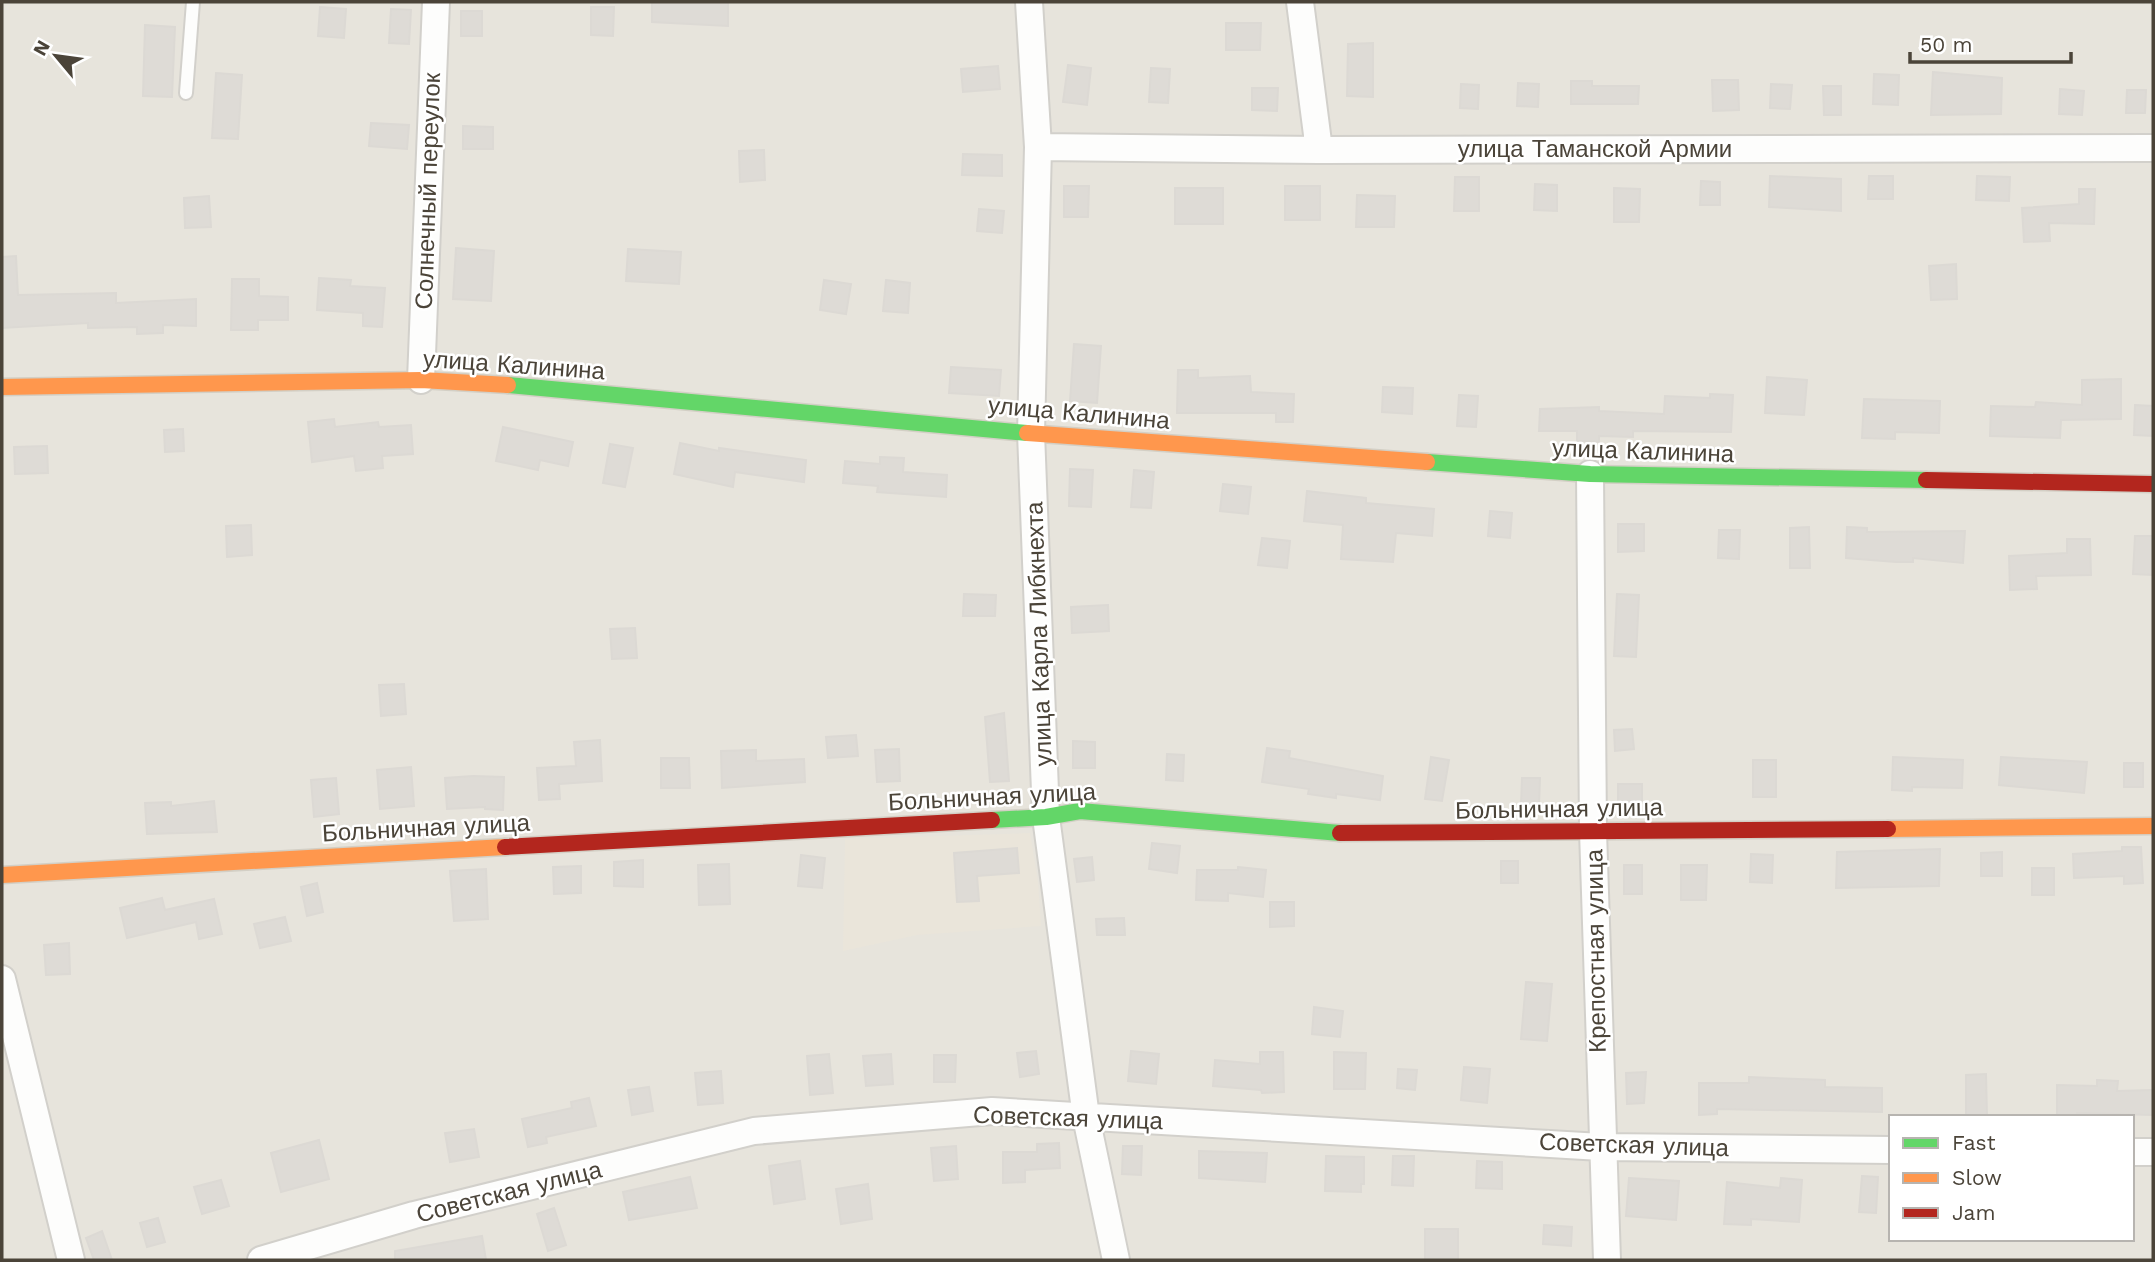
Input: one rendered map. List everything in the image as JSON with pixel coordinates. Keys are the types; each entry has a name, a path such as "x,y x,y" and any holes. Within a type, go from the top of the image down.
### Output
{"street":[{"name":"Солнечный переулок","path":"421,380 436,2"},
{"name":"улица Карла Либкнехта","path":"1029,2 1038,147 1031,433 1046,817 1086,1117 1116,1260"},
{"path":"1300,2 1320,150"},
{"name":"улица Таманской Армии","path":"1038,147 1320,150 2153,148"},
{"name":"улица Калинина","path":"2,387 421,380 825,412 1031,433 1590,474 2153,484"},
{"name":"Крепостная улица","path":"1590,474 1593,831 1601,1147 1607,1260"},
{"name":"Больничная улица","path":"2,875 1046,817 1080,811 1367,835 2153,826"},
{"path":"2,979 71,1260"},
{"name":"Советская улица","path":"261,1260 414,1215 754,1131 992,1111 1601,1147 1889,1150"},
{"path":"2134,1152 2153,1152"}],"lane":[{"path":"186,93 193,2"}],"shaded area":[{"path":"2,2 2153,2 2153,1260 2,1260"},
{"path":"1030,833 1038,882 1041,926 917,935 843,951 845,839"}],"building":[{"path":"652,2 728,2 728,26 652,22"},
{"path":"320,7 346,9 344,38 318,36"},
{"path":"591,7 614,7 613,36 591,35"},
{"path":"391,9 411,10 409,44 389,43"},
{"path":"461,11 482,11 482,36 461,36"},
{"path":"1226,23 1261,23 1260,50 1226,50"},
{"path":"145,25 175,27 172,97 143,96"},
{"path":"1373,43 1373,97 1347,96 1348,44"},
{"path":"1068,65 1091,68 1087,105 1063,102"},
{"path":"998,66 1000,89 963,92 961,69"},
{"path":"1151,68 1170,69 1168,103 1149,102"},
{"path":"1933,72 2002,78 2001,114 1931,115"},
{"path":"216,73 242,75 238,139 212,138"},
{"path":"1874,74 1899,75 1898,105 1873,104"},
{"path":"1712,80 1738,80 1739,110 1713,111"},
{"path":"1571,81 1592,81 1592,86 1639,86 1638,104 1571,104"},
{"path":"1518,83 1539,84 1538,107 1517,106"},
{"path":"1461,84 1479,85 1478,109 1460,108"},
{"path":"1771,84 1792,85 1790,109 1770,108"},
{"path":"1823,86 1841,86 1841,115 1824,115"},
{"path":"1252,88 1278,88 1277,111 1252,110"},
{"path":"2060,89 2084,91 2082,115 2059,114"},
{"path":"2127,90 2146,90 2145,113 2126,113"},
{"path":"371,123 409,125 407,149 369,146"},
{"path":"463,126 493,127 493,149 463,149"},
{"path":"764,150 765,180 740,182 739,151"},
{"path":"963,154 1002,155 1002,176 962,175"},
{"path":"1770,176 1841,179 1841,211 1769,207"},
{"path":"1869,176 1893,176 1893,199 1868,199"},
{"path":"1977,176 2010,177 2009,201 1976,200"},
{"path":"1455,177 1479,177 1479,211 1454,211"},
{"path":"1701,181 1720,182 1720,205 1700,205"},
{"path":"1535,184 1557,185 1557,211 1534,210"},
{"path":"1064,186 1089,186 1088,217 1064,217"},
{"path":"1285,186 1320,186 1320,220 1285,220"},
{"path":"1175,188 1223,188 1223,224 1175,224"},
{"path":"1614,188 1640,189 1639,222 1614,222"},
{"path":"2079,189 2095,189 2094,224 2049,223 2050,241 2024,242 2022,208 2079,204"},
{"path":"1357,195 1395,196 1394,227 1356,227"},
{"path":"209,196 211,227 185,228 184,198"},
{"path":"979,209 1004,211 1002,233 977,231"},
{"path":"456,248 494,251 491,301 453,299"},
{"path":"628,249 681,252 679,284 626,281"},
{"path":"16,256 18,295 116,293 116,303 196,299 196,326 163,325 163,333 137,334 137,327 88,328 88,323 2,328 2,257"},
{"path":"1956,264 1957,299 1931,300 1929,266"},
{"path":"319,278 351,280 350,286 385,288 382,327 363,326 363,313 317,310"},
{"path":"232,279 259,279 259,296 288,297 288,320 258,320 258,330 231,330"},
{"path":"824,280 851,284 846,314 820,310"},
{"path":"886,280 910,283 908,313 883,311"},
{"path":"1074,344 1101,346 1097,403 1070,401"},
{"path":"951,367 1001,370 999,396 949,393"},
{"path":"1178,370 1198,370 1198,378 1250,376 1251,392 1294,394 1293,422 1276,422 1276,413 1177,413"},
{"path":"1767,377 1807,380 1804,415 1765,413"},
{"path":"2121,379 2121,419 2061,420 2060,438 1990,436 1991,406 2035,407 2036,402 2082,405 2082,380"},
{"path":"1383,387 1413,388 1412,414 1382,412"},
{"path":"1710,394 1733,395 1731,432 1633,431 1633,437 1599,436 1599,442 1577,441 1577,431 1539,431 1540,409 1599,407 1599,411 1664,414 1665,396 1710,398"},
{"path":"1459,395 1478,396 1476,427 1457,426"},
{"path":"1864,399 1940,401 1939,433 1895,432 1895,439 1862,438"},
{"path":"2135,405 2153,406 2153,436 2134,435"},
{"path":"334,419 335,427 378,422 379,427 411,425 413,454 382,456 383,468 356,471 354,456 312,462 308,422"},
{"path":"503,427 573,442 568,466 540,460 538,470 496,461"},
{"path":"183,429 184,451 165,452 164,430"},
{"path":"680,443 719,451 719,448 806,460 804,482 735,472 733,487 674,474"},
{"path":"610,444 633,448 625,487 603,483"},
{"path":"47,446 48,473 15,474 14,447"},
{"path":"880,457 904,458 903,472 947,475 946,497 877,492 878,486 843,483 845,461 880,464"},
{"path":"1070,469 1093,470 1091,507 1069,506"},
{"path":"1134,470 1154,472 1151,508 1131,507"},
{"path":"1223,484 1251,487 1248,514 1220,511"},
{"path":"1307,491 1366,498 1366,503 1434,509 1432,536 1396,533 1393,562 1341,559 1343,525 1304,521"},
{"path":"1490,511 1512,513 1510,538 1488,536"},
{"path":"1618,524 1644,524 1644,551 1618,552"},
{"path":"251,525 252,555 227,557 226,526"},
{"path":"1809,527 1810,568 1790,568 1790,528"},
{"path":"1847,527 1867,528 1867,532 1965,531 1963,563 1913,558 1913,562 1896,562 1846,558"},
{"path":"1719,530 1740,530 1739,559 1718,558"},
{"path":"2135,536 2153,536 2153,575 2133,574"},
{"path":"1262,538 1290,541 1287,568 1258,565"},
{"path":"2067,539 2090,539 2091,575 2036,576 2037,589 2010,590 2009,556 2067,553"},
{"path":"964,594 996,595 995,616 963,616"},
{"path":"1617,594 1639,595 1636,657 1614,656"},
{"path":"1108,605 1109,631 1072,633 1071,607"},
{"path":"635,628 637,658 612,659 610,629"},
{"path":"404,684 406,714 381,716 379,685"},
{"path":"1004,713 1009,781 990,782 985,717"},
{"path":"1632,729 1634,749 1615,751 1614,730"},
{"path":"856,735 858,756 828,758 826,737"},
{"path":"600,740 602,781 559,784 560,799 539,800 537,768 576,766 574,742"},
{"path":"1073,741 1095,742 1095,768 1073,768"},
{"path":"1267,748 1290,751 1289,758 1383,776 1380,800 1336,794 1336,798 1308,794 1309,789 1262,782"},
{"path":"899,749 900,781 877,782 875,750"},
{"path":"756,750 756,761 804,759 805,782 722,788 721,751"},
{"path":"1167,754 1184,755 1183,781 1166,780"},
{"path":"1431,757 1449,760 1442,801 1425,799"},
{"path":"1893,757 1963,760 1962,788 1912,787 1912,791 1892,790"},
{"path":"2001,757 2087,762 2084,793 1999,785"},
{"path":"661,758 689,758 690,788 661,788"},
{"path":"1753,760 1776,760 1776,797 1753,797"},
{"path":"2124,763 2143,763 2143,787 2124,787"},
{"path":"411,767 414,806 380,809 377,770"},
{"path":"504,777 503,810 485,807 447,809 445,778"},
{"path":"336,778 339,814 314,817 311,780"},
{"path":"1522,778 1540,778 1539,805 1521,805"},
{"path":"1618,784 1642,784 1642,803 1618,804"},
{"path":"214,801 217,832 147,834 145,803 171,802 171,806"},
{"path":"1152,843 1180,846 1177,873 1149,869"},
{"path":"2122,847 2141,847 2143,883 2124,884 2124,876 2074,878 2073,854 2122,851"},
{"path":"1017,848 1019,873 977,876 979,901 957,902 954,853"},
{"path":"1940,849 1939,886 1836,888 1837,852"},
{"path":"2002,852 2002,876 1981,876 1981,853"},
{"path":"1751,854 1773,855 1772,883 1750,882"},
{"path":"801,855 825,858 822,888 798,886"},
{"path":"1092,857 1094,880 1077,882 1074,859"},
{"path":"643,860 643,887 614,886 614,862"},
{"path":"1501,861 1518,861 1518,883 1501,883"},
{"path":"729,864 730,904 699,905 698,865"},
{"path":"1624,865 1642,865 1642,894 1624,894"},
{"path":"1681,865 1707,865 1706,900 1681,900"},
{"path":"581,866 581,893 554,894 553,867"},
{"path":"1238,867 1266,870 1263,897 1228,893 1228,901 1196,900 1197,870 1238,870"},
{"path":"2032,868 2054,868 2054,895 2032,895"},
{"path":"486,869 488,919 454,921 450,871"},
{"path":"317,883 323,912 307,916 301,887"},
{"path":"162,898 165,910 214,899 222,934 199,939 196,922 127,938 120,908"},
{"path":"1270,902 1294,902 1294,926 1270,927"},
{"path":"285,917 291,941 260,948 254,924"},
{"path":"1124,918 1125,935 1097,935 1096,919"},
{"path":"69,943 70,974 46,975 44,945"},
{"path":"1526,982 1552,984 1547,1041 1521,1039"},
{"path":"1314,1007 1343,1011 1340,1037 1312,1034"},
{"path":"1036,1051 1039,1074 1020,1077 1017,1053"},
{"path":"1131,1051 1159,1054 1156,1084 1128,1081"},
{"path":"1260,1052 1283,1052 1284,1092 1262,1093 1261,1090 1213,1086 1215,1060 1260,1064"},
{"path":"1334,1052 1366,1053 1365,1089 1334,1089"},
{"path":"829,1054 833,1093 810,1095 807,1056"},
{"path":"891,1054 893,1084 866,1086 863,1056"},
{"path":"934,1055 956,1055 955,1082 934,1082"},
{"path":"1464,1067 1490,1069 1487,1103 1461,1100"},
{"path":"1398,1069 1417,1070 1415,1090 1397,1088"},
{"path":"721,1071 723,1103 698,1105 695,1073"},
{"path":"1646,1072 1644,1103 1627,1104 1626,1073"},
{"path":"1986,1074 1987,1115 1966,1115 1966,1075"},
{"path":"1749,1077 1825,1080 1825,1087 1882,1088 1882,1112 1717,1109 1717,1114 1699,1115 1699,1083 1749,1083"},
{"path":"2097,1080 2118,1081 2117,1091 2153,1090 2153,1115 2057,1115 2057,1085 2097,1086"},
{"path":"649,1087 653,1111 632,1115 628,1090"},
{"path":"589,1098 596,1126 546,1137 547,1143 528,1147 522,1119 572,1108 571,1102"},
{"path":"474,1129 479,1157 450,1162 445,1133"},
{"path":"319,1140 329,1179 281,1192 271,1153"},
{"path":"1059,1143 1060,1168 1025,1170 1025,1182 1003,1183 1003,1152 1037,1152 1037,1144"},
{"path":"956,1146 958,1179 934,1181 931,1148"},
{"path":"1123,1146 1142,1146 1141,1175 1122,1174"},
{"path":"1199,1151 1267,1153 1265,1182 1199,1178"},
{"path":"1326,1156 1364,1157 1364,1184 1361,1184 1361,1192 1325,1191"},
{"path":"1393,1156 1414,1156 1413,1186 1392,1185"},
{"path":"800,1161 805,1199 774,1204 769,1166"},
{"path":"1477,1161 1502,1162 1502,1189 1476,1188"},
{"path":"1862,1176 1878,1177 1876,1213 1859,1212"},
{"path":"690,1177 697,1208 629,1220 623,1192"},
{"path":"1629,1178 1679,1181 1676,1220 1626,1216"},
{"path":"1781,1178 1802,1180 1799,1222 1751,1219 1751,1225 1724,1224 1727,1182 1780,1188"},
{"path":"221,1180 229,1206 202,1214 194,1187"},
{"path":"868,1184 872,1219 841,1224 836,1189"},
{"path":"554,1208 566,1245 548,1251 537,1214"},
{"path":"158,1218 165,1242 147,1247 140,1223"},
{"path":"1544,1225 1572,1227 1571,1246 1543,1244"},
{"path":"1425,1229 1458,1229 1458,1260 1425,1260"},
{"path":"102,1231 112,1260 94,1260 86,1238"},
{"path":"482,1236 486,1260 395,1260 395,1251"}],"traffic: fast":[{"path":"508,385 1027,433"},
{"path":"1427,462 1590,474 1926,480"},
{"path":"992,820 1046,817 1080,811 1340,833"}],"traffic: slow":[{"path":"2,387 421,380 508,385"},
{"path":"1027,433 1427,462"},
{"path":"1888,829 2153,826"},
{"path":"2,875 505,847"}],"traffic: jam":[{"path":"1926,480 2153,484"},
{"path":"505,847 992,820"},
{"path":"1340,833 1888,829"}]}
